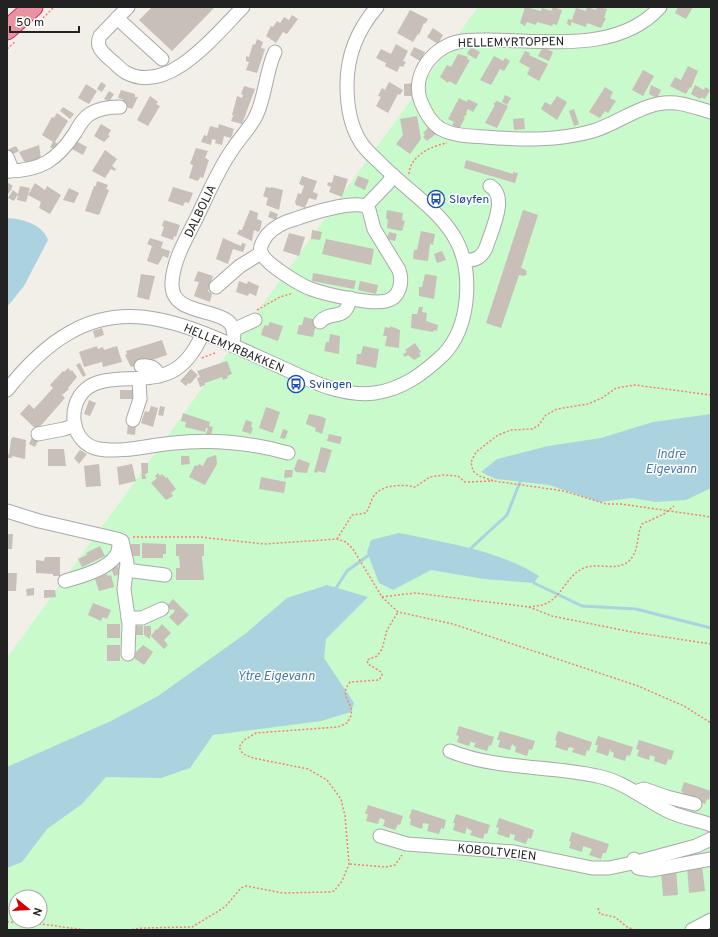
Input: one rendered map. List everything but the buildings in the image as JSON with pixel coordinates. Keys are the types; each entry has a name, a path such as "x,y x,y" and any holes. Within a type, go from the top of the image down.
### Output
{"highway":[{"path":"7,14 16,7"},
{"path":"7,30 33,7"}],"street":[{"path":"128,7 97,41 99,48 103,53 125,72 146,77 167,74 182,66 200,51 243,7"},
{"name":"HELLEMYRBAKKEN","path":"7,390 26,368 44,351 66,335 85,325 110,318 136,316 174,323 203,333 310,381 336,389 368,393 402,386 432,366 452,344 462,322 465,308 467,278 464,260 456,239 439,216 393,175 358,139 348,102 347,78 350,58 362,27 377,7"},
{"name":"HELLEMYRTOPPEN","path":"660,7 643,23 603,38 545,42 463,41 443,48 434,54 428,61 421,78 419,94 426,113 440,128 457,134 541,140 572,136 595,130 663,103 684,104 711,112"},
{"path":"117,18 162,59"},
{"name":"DALBOLIA","path":"233,330 232,326 221,317 191,308 178,302 174,296 172,283 180,253 228,155 249,128 259,110 275,52"},
{"path":"7,157 11,167 9,171 19,171 50,161 62,152 85,117 100,109 120,107"},
{"path":"366,206 388,183 393,175"},
{"path":"464,260 478,258 483,254 486,248 499,204 498,196 494,188 490,186"},
{"path":"354,204 366,206 369,210 374,229 402,277 401,285 393,298 386,301 350,298 312,290 272,266 262,253 261,245 270,232 289,220 354,204"},
{"path":"216,287 240,266 262,253"},
{"path":"320,322 325,317 343,313 348,308 350,298"},
{"path":"232,345 234,339 233,330 253,317"},
{"path":"203,333 190,357 182,366 159,376 140,372 90,386 78,398 74,414 75,425 81,440 89,446 98,449 120,450 196,442 258,446 288,453"},
{"path":"133,420 140,399 140,372"},
{"path":"38,434 75,425"},
{"path":"7,510 39,521 117,538 122,541 127,564 124,596 128,618 128,654"},
{"path":"65,581 98,570 116,557 120,547 117,538"},
{"path":"126,570 165,575"},
{"path":"128,618 142,618 162,609"},
{"path":"450,751 482,761 564,770 599,776 635,792 671,812 711,825"},
{"path":"635,792 644,789 666,797 695,804"},
{"name":"KOBOLTVEIEN","path":"380,836 407,844 514,852 592,868 636,865 711,839"},
{"name":"KOBOLTVEIEN","path":"636,865 651,870 711,859"},
{"path":"692,930 711,920"}],"path":[{"path":"409,177 409,171 412,165 423,152 440,144 454,142"},
{"path":"253,317 290,293"},
{"path":"494,481 479,476 473,471 471,462 476,452 498,435 511,430 532,429 538,426 546,415 557,409 588,404 602,398 616,388 625,386 711,394"},
{"path":"337,539 352,515 366,513 372,504 372,499 379,490 404,485 415,487 430,477 443,475 458,476 465,482 494,481 564,491 606,504 669,511 711,518"},
{"path":"529,607 543,605 553,600 573,576 583,568 594,566 617,566 627,562 632,557 637,547 642,524 669,511 674,506"},
{"path":"117,538 200,537 264,544 337,539 346,542 353,549 382,597 398,612 453,624 631,683 684,706 711,723"},
{"path":"382,597 415,593 529,607 552,616 632,632 711,644"},
{"path":"128,930 142,928 192,927 225,907 241,888 246,886 283,893 329,892 334,890 342,881 349,864 345,816 341,799 327,780 308,769 253,758 242,754 239,747 244,740 256,733 338,727 347,723 351,715 351,710 345,698 346,687 350,682 379,680 382,675 381,672 368,664 367,660 377,656 382,648 387,630 398,612"},
{"path":"349,864 386,867 395,865 400,860 407,844"},
{"path":"598,908 600,914 615,917 635,930"},
{"path":"7,922 55,925 86,930"}],"green space":[{"path":"478,7 711,7 711,930 7,930 7,658"}],"water":[{"path":"7,218 25,221 37,226 48,240 24,286 7,307"},
{"name":"Indre Eigevann","path":"711,414 711,488 686,500 656,502 632,498 600,502 549,485 496,479 481,472 497,459 548,446 601,438 653,422"},
{"path":"399,533 471,548 508,560 539,576 534,583 484,579 431,570 393,590 379,583 367,552 371,540"},
{"name":"Ytre Eigevann","path":"327,585 368,597 326,639 324,658 354,703 351,712 321,721 213,735 190,768 161,778 106,777 82,804 47,829 22,862 7,868 7,767 111,721 158,696 245,634 287,598"}],"waterway":[{"path":"470,549 507,515 520,482"},
{"path":"336,588 347,571 369,555"},
{"path":"534,583 582,606 636,609 711,628"}],"place":[{"name":"Sløyfen","path":"436,199"},
{"name":"Svingen","path":"296,384"}]}
